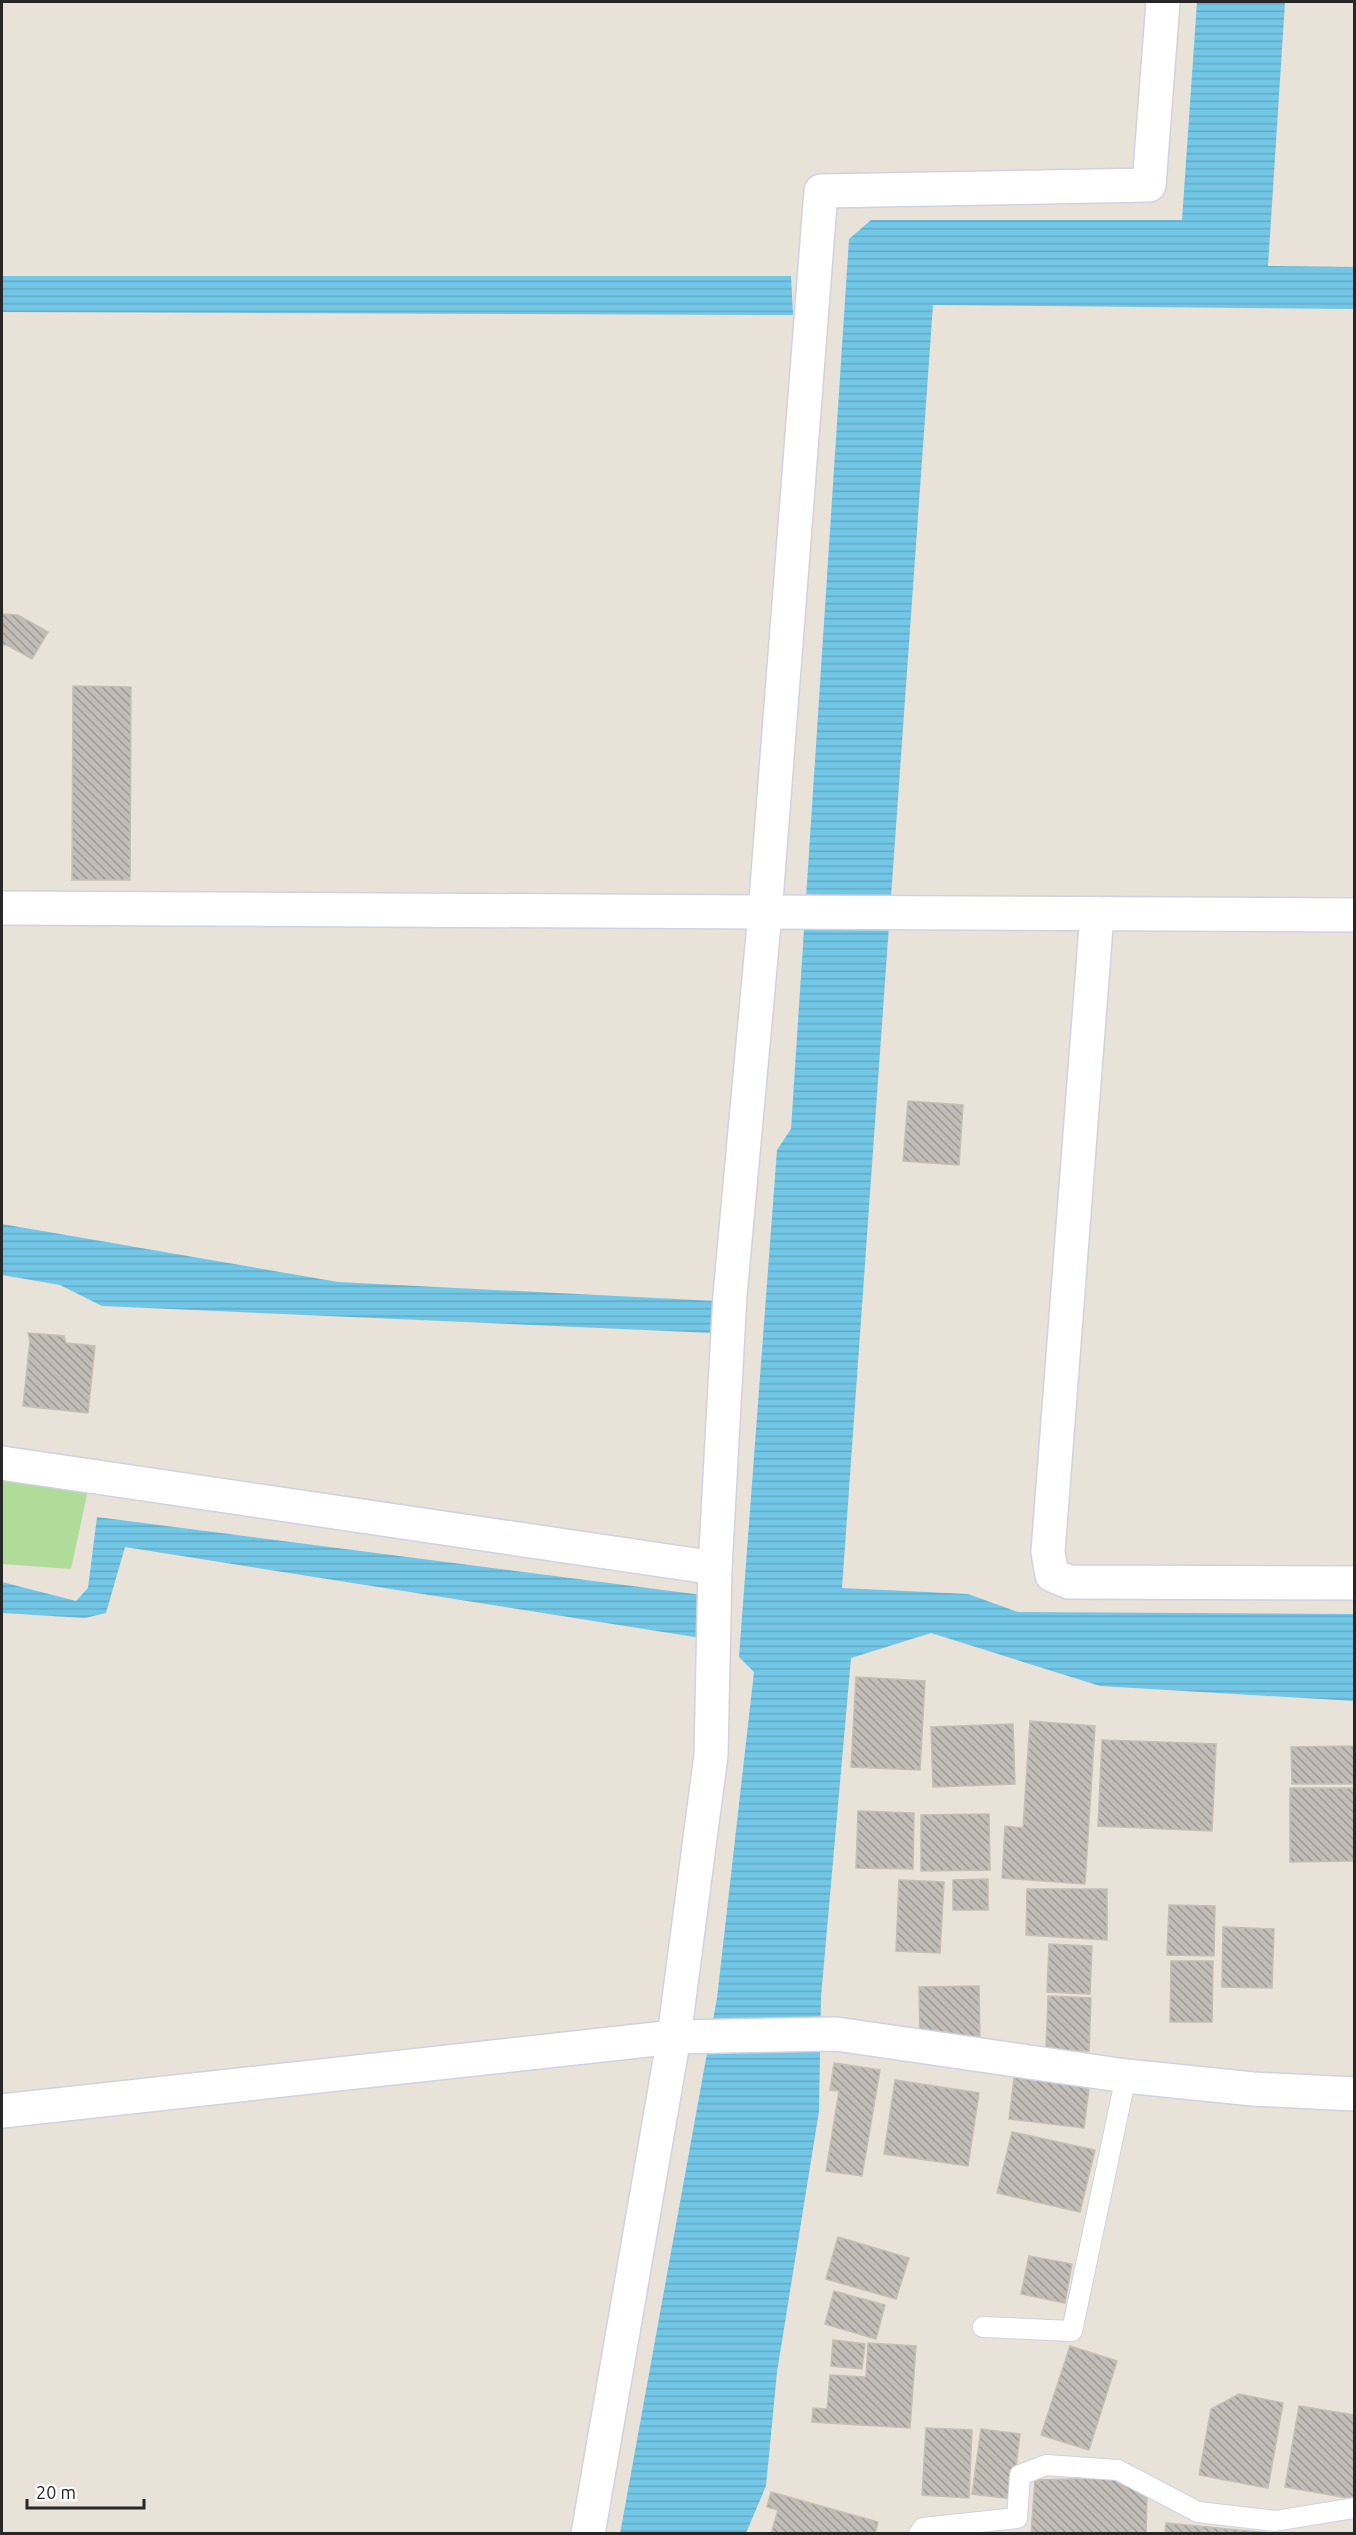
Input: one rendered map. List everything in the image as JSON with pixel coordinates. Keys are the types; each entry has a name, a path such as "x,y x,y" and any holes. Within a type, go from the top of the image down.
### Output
{"street":[{"path":"588,2534 685,2037 711,1755 715,1568 730,1295 778,913 821,190 1149,185 1163,2"},
{"path":"2,908 1354,915"},
{"path":"1097,914 1048,1552 1052,1575 1069,1582 1354,1583"},
{"path":"2,1463 715,1568"},
{"path":"2,2111 685,2037 836,2034 1126,2076 1253,2089 1354,2094"}],"lane":[{"path":"983,2327 1072,2331 1126,2076"},
{"path":"919,2534 922,2528 1017,2518 1020,2475 1046,2465 1118,2470 1198,2512 1275,2521 1354,2508"}],"green space":[{"path":"2,1476 88,1490 71,1569 2,1564"}],"water":[{"path":"1197,2 1285,2 1268,266 1354,267 1354,309 933,305 842,1588 968,1594 1018,1612 1354,1614 1354,1701 1100,1686 931,1633 851,1658 821,1997 819,2111 777,2372 766,2486 746,2533 620,2534 717,1998 754,1672 739,1657 777,1150 791,1129 849,239 871,220 1182,220"},
{"path":"2,276 791,276 793,315 2,312"},
{"path":"2,1224 338,1282 716,1301 713,1333 102,1306 60,1285 2,1275"},
{"path":"97,1517 702,1595 701,1638 125,1547 106,1613 85,1618 2,1613 2,1582 76,1601 88,1588"}],"building":[{"path":"2,614 18,615 48,632 32,659 7,645 2,645"},
{"path":"73,686 131,687 130,880 72,880"},
{"path":"908,1101 963,1105 959,1165 903,1161"},
{"path":"28,1333 64,1336 66,1343 95,1346 88,1413 23,1406 30,1340"},
{"path":"856,1677 925,1681 920,1770 851,1767"},
{"path":"1030,1721 1095,1726 1085,1884 1002,1878 1005,1826 1023,1828"},
{"path":"1013,1724 1015,1784 933,1787 931,1727"},
{"path":"1102,1740 1216,1744 1212,1831 1098,1826"},
{"path":"1354,1746 1354,1784 1292,1784 1291,1747"},
{"path":"1290,1788 1354,1788 1354,1861 1290,1862"},
{"path":"858,1811 914,1813 913,1869 856,1868"},
{"path":"989,1814 990,1870 921,1871 921,1815"},
{"path":"988,1879 988,1910 953,1910 953,1880"},
{"path":"899,1880 944,1882 940,1953 896,1951"},
{"path":"1027,1889 1107,1889 1107,1940 1026,1935"},
{"path":"1169,1905 1215,1906 1214,1956 1167,1955"},
{"path":"1223,1927 1274,1929 1272,1988 1222,1987"},
{"path":"1049,1944 1092,1946 1090,1994 1047,1992"},
{"path":"1171,1961 1213,1961 1212,2022 1170,2022"},
{"path":"979,1986 980,2040 920,2041 919,1987"},
{"path":"1048,1996 1091,1998 1089,2051 1046,2050"},
{"path":"834,2063 880,2070 862,2176 826,2171 839,2091 830,2090"},
{"path":"1015,2070 1090,2080 1084,2128 1009,2119"},
{"path":"895,2080 979,2093 968,2166 884,2154"},
{"path":"1012,2132 1095,2150 1080,2212 997,2193"},
{"path":"838,2237 909,2258 896,2299 826,2279"},
{"path":"1029,2256 1072,2264 1065,2303 1021,2294"},
{"path":"834,2291 885,2305 876,2339 825,2324"},
{"path":"833,2340 865,2344 862,2369 831,2366"},
{"path":"868,2343 916,2346 910,2428 812,2422 813,2408 827,2409 830,2375 866,2377"},
{"path":"1070,2346 1117,2361 1089,2450 1041,2435"},
{"path":"1239,2394 1283,2403 1268,2488 1199,2475 1211,2409"},
{"path":"1299,2406 1354,2415 1354,2499 1285,2487"},
{"path":"926,2428 972,2430 969,2498 922,2495"},
{"path":"981,2429 1020,2434 1012,2499 972,2494"},
{"path":"1112,2478 1147,2495 1146,2534 1031,2534 1035,2480"},
{"path":"771,2492 878,2522 875,2534 771,2534 778,2510 767,2507"},
{"path":"1166,2523 1279,2534 1165,2534"}]}
